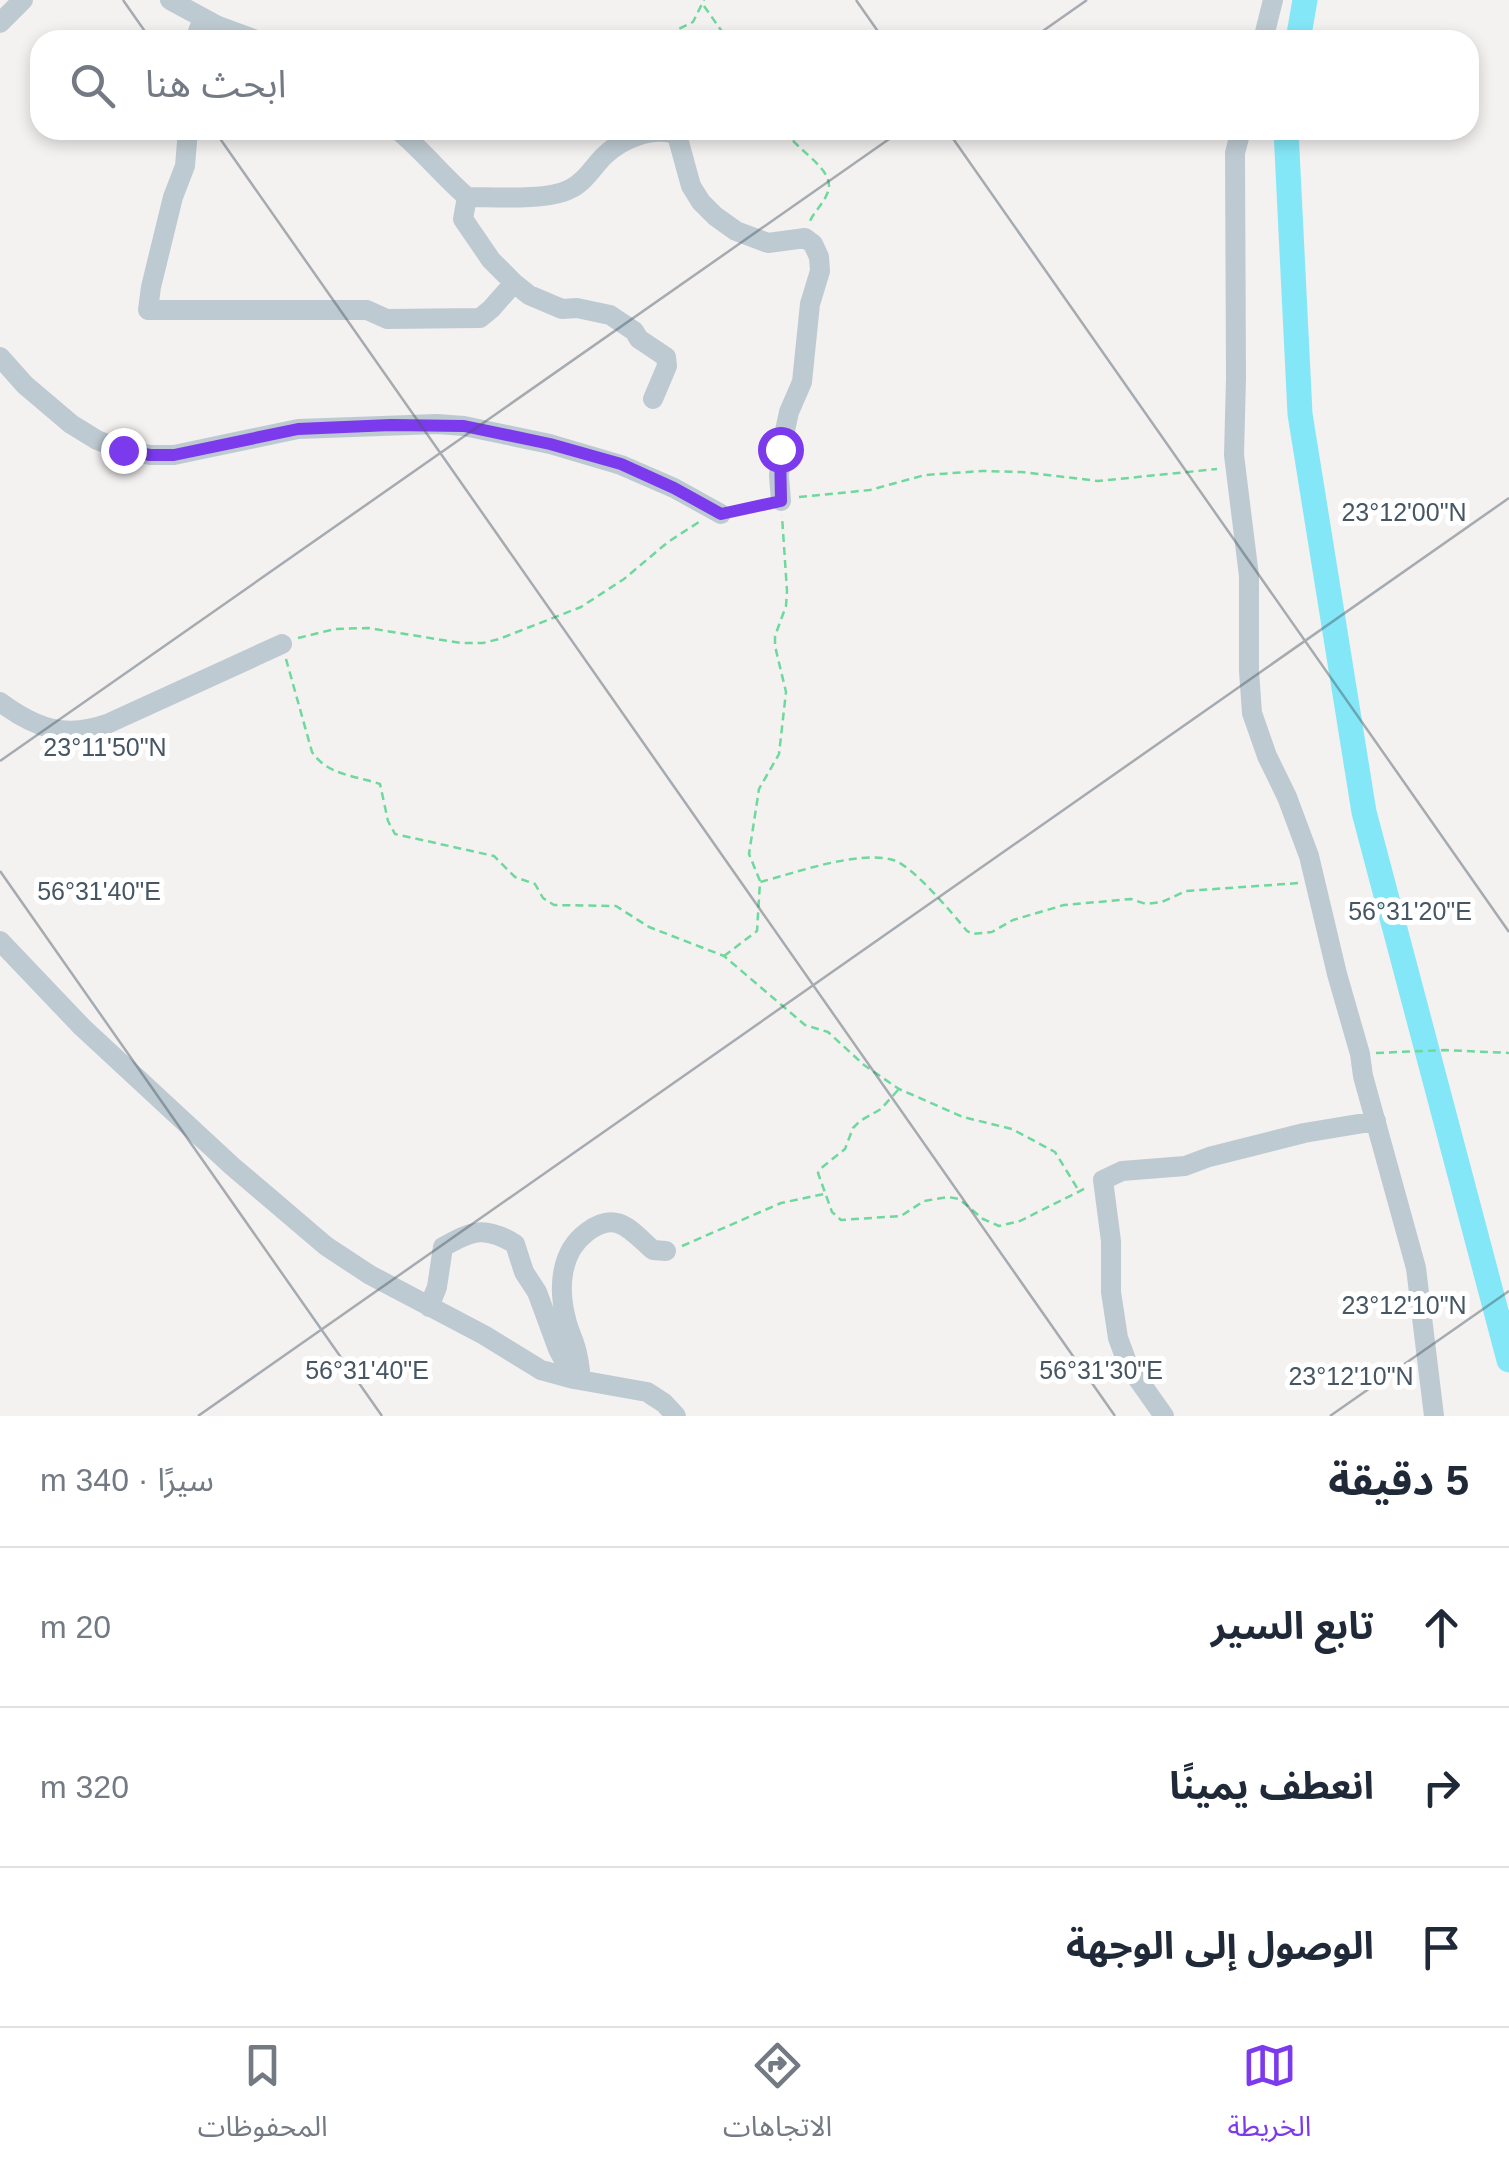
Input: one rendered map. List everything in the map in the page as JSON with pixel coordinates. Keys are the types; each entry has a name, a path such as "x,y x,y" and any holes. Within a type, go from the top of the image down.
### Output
{"street":[{"path":"0,23 23,0"},
{"path":"170,0 231,30"},
{"path":"1266,30 1273,0"},
{"path":"199,30 202,18"},
{"path":"187,140 185,166 173,197 148,310 368,310 387,320 480,318 514,283"},
{"path":"410,140 467,197 558,194 570,190 616,146 631,140"},
{"path":"678,140 691,186 715,216 736,231 768,243 805,238 817,252 820,271 810,304 802,382 780,449 781,501"},
{"path":"1238,140 1235,152 1235,467 1249,576 1252,713 1310,856 1360,1054 1362,1076 1416,1268 1434,1416"},
{"path":"467,197 463,219 491,260 514,283 529,295 562,310 576,308 610,315 666,357 667,366 653,398"},
{"path":"0,356 25,385 71,424 123,450 174,455 298,429 464,426 621,464 721,514"},
{"path":"0,702 36,724 58,730 86,730 282,644"},
{"path":"0,941 82,1026 232,1166 326,1246 541,1370 647,1392 676,1416"},
{"path":"1164,1416 1128,1365 1118,1338 1111,1292 1112,1241 1103,1180 1122,1171 1185,1166 1304,1133 1376,1121"},
{"path":"578,1380 576,1348 561,1289 569,1253 598,1223 613,1221 635,1232 653,1250 666,1251"},
{"path":"429,1307 443,1248 476,1230 500,1235 515,1244 558,1349 578,1380"}],"path":[{"path":"677,30 693,22 704,2 722,30"},
{"path":"791,140 818,164 828,182 829,190 810,220 805,238"},
{"path":"1079,1192 1055,1152 1012,1129 963,1118 898,1089 828,1032 804,1025 724,956 640,923 616,906 554,905 543,898 535,884 515,877 494,856 395,834 380,784 331,770 312,752 282,644 335,629 368,628 470,644 499,638 581,606 703,520 781,501 870,490 924,475 1003,470 1098,480 1235,467"},
{"path":"724,956 757,931 760,882 748,854 759,789 780,754 786,692 775,636 787,591 781,501"},
{"path":"760,882 838,862 896,860 933,891 973,934 992,932 1013,920 1064,906 1131,899 1146,904 1162,902 1186,891 1316,882"},
{"path":"1360,1054 1445,1050 1509,1053"},
{"path":"898,1089 887,1104 853,1128 845,1149 820,1168 818,1173 832,1212 842,1220 901,1216 924,1201 948,1197 960,1198 983,1220 1000,1226 1020,1221 1103,1180"},
{"path":"666,1251 773,1206 826,1194"}],"waterway":[{"path":"1300,30 1305,0"},
{"path":"1286,140 1300,414 1364,812 1509,1360"}],"route":[{"path":"123,450 174,455 298,429 464,426 494,430 621,464 721,514 781,501 780,449"}]}
